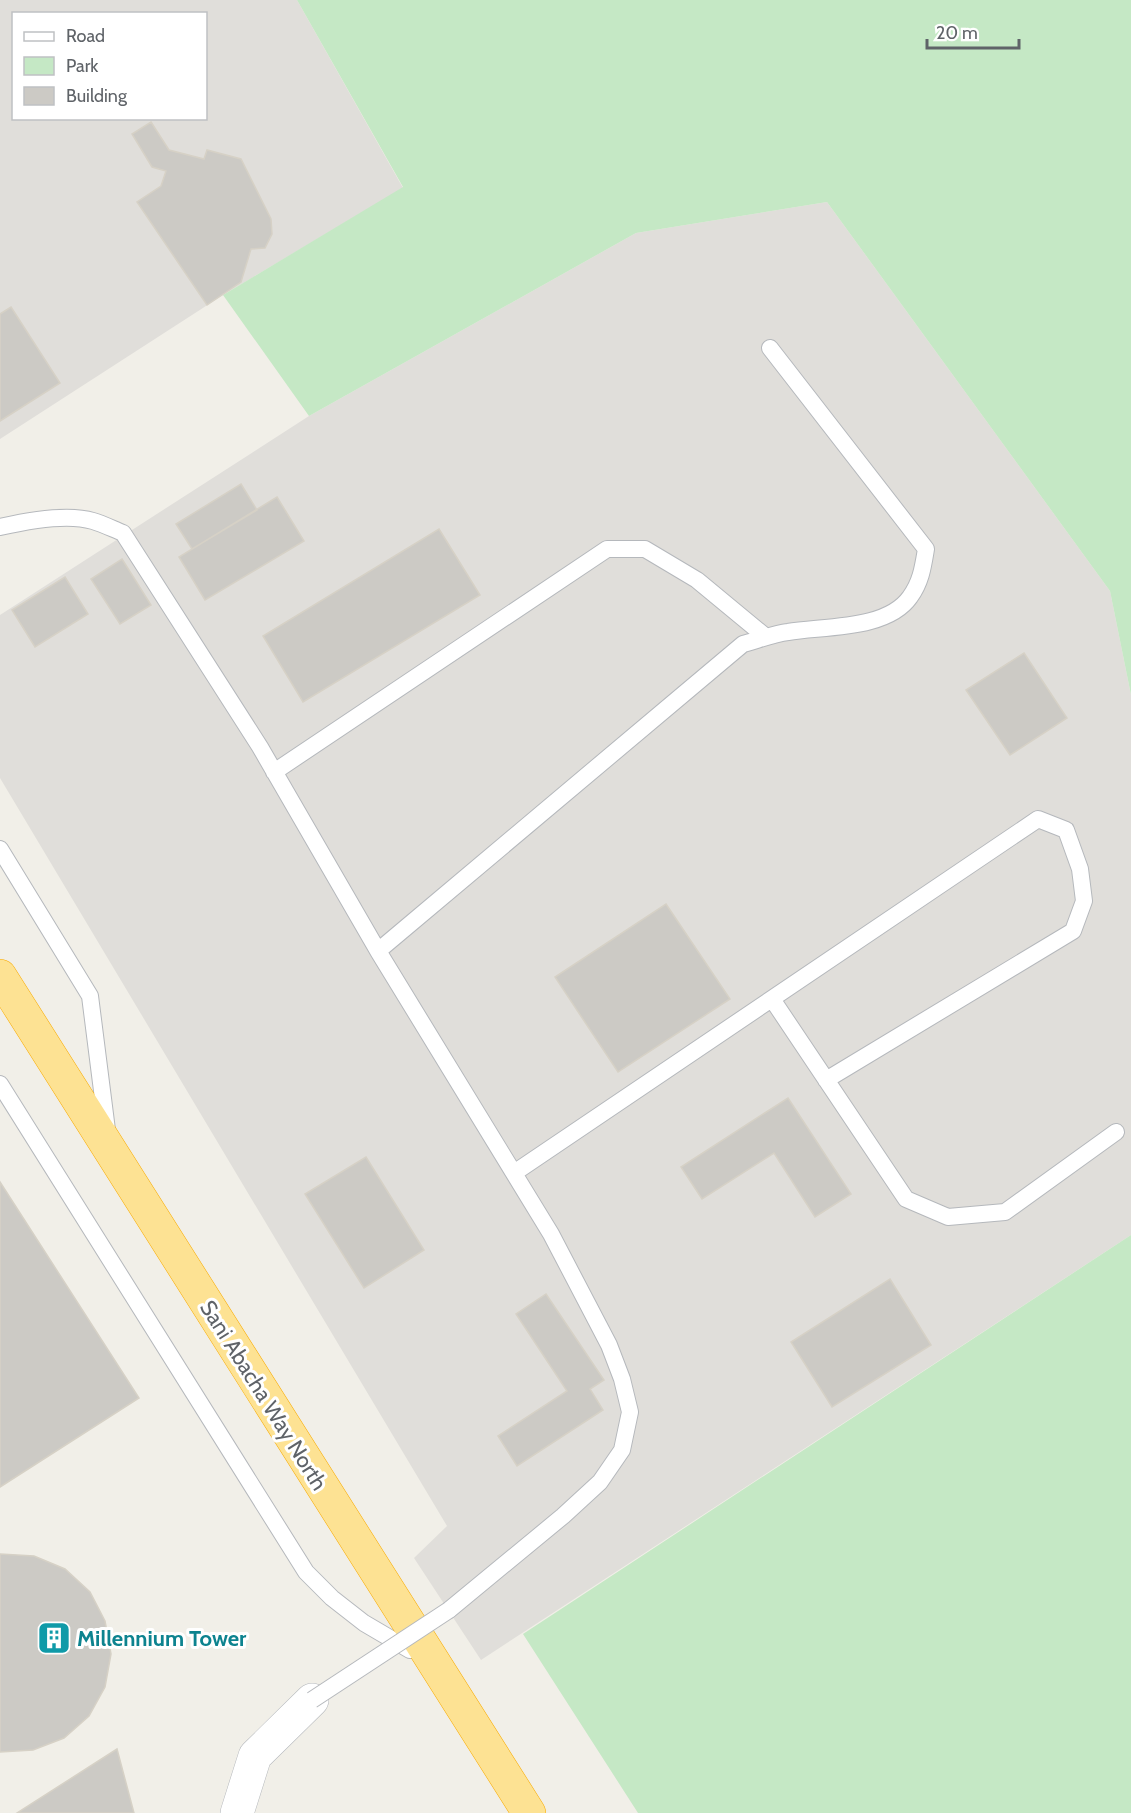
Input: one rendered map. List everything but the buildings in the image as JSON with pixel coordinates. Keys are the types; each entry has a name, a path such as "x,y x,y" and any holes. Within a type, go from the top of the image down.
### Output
{"highway":[{"name":"Sani Abacha Way North","path":"0,976 529,1813"}],"street":[{"path":"237,1813 255,1756 312,1700"}],"lane":[{"path":"378,951 743,644 786,632 848,625 885,617 909,599 920,580 926,549 770,348"},
{"path":"0,527 34,520 80,519 90,520 123,533 194,642 274,772 378,951 551,1233 609,1345 622,1379 630,1412 622,1450 600,1482 563,1516 448,1610 312,1700"},
{"path":"274,772 607,549 645,549 697,580 766,637"},
{"path":"514,1173 1038,819 1066,830 1080,869 1084,901 1073,931 826,1080"},
{"path":"0,849 90,996 109,1149"},
{"path":"772,999 906,1199 948,1217 1005,1212 1116,1132"},
{"path":"0,1083 306,1572 332,1598 364,1623 434,1664"}],"shaded area":[{"path":"0,0 297,0 403,188 223,295 0,439"},
{"path":"827,202 1110,591 1131,695 1131,1235 481,1660 414,1558 447,1526 0,778 0,615 309,416 636,233"}],"green space":[{"path":"297,0 1131,0 1131,695 1110,591 827,202 636,233 309,416 223,295 403,187"},
{"path":"1131,1235 1131,1813 638,1813 523,1634"}],"place":[{"name":"Millennium Tower","path":"54,1638"}]}
